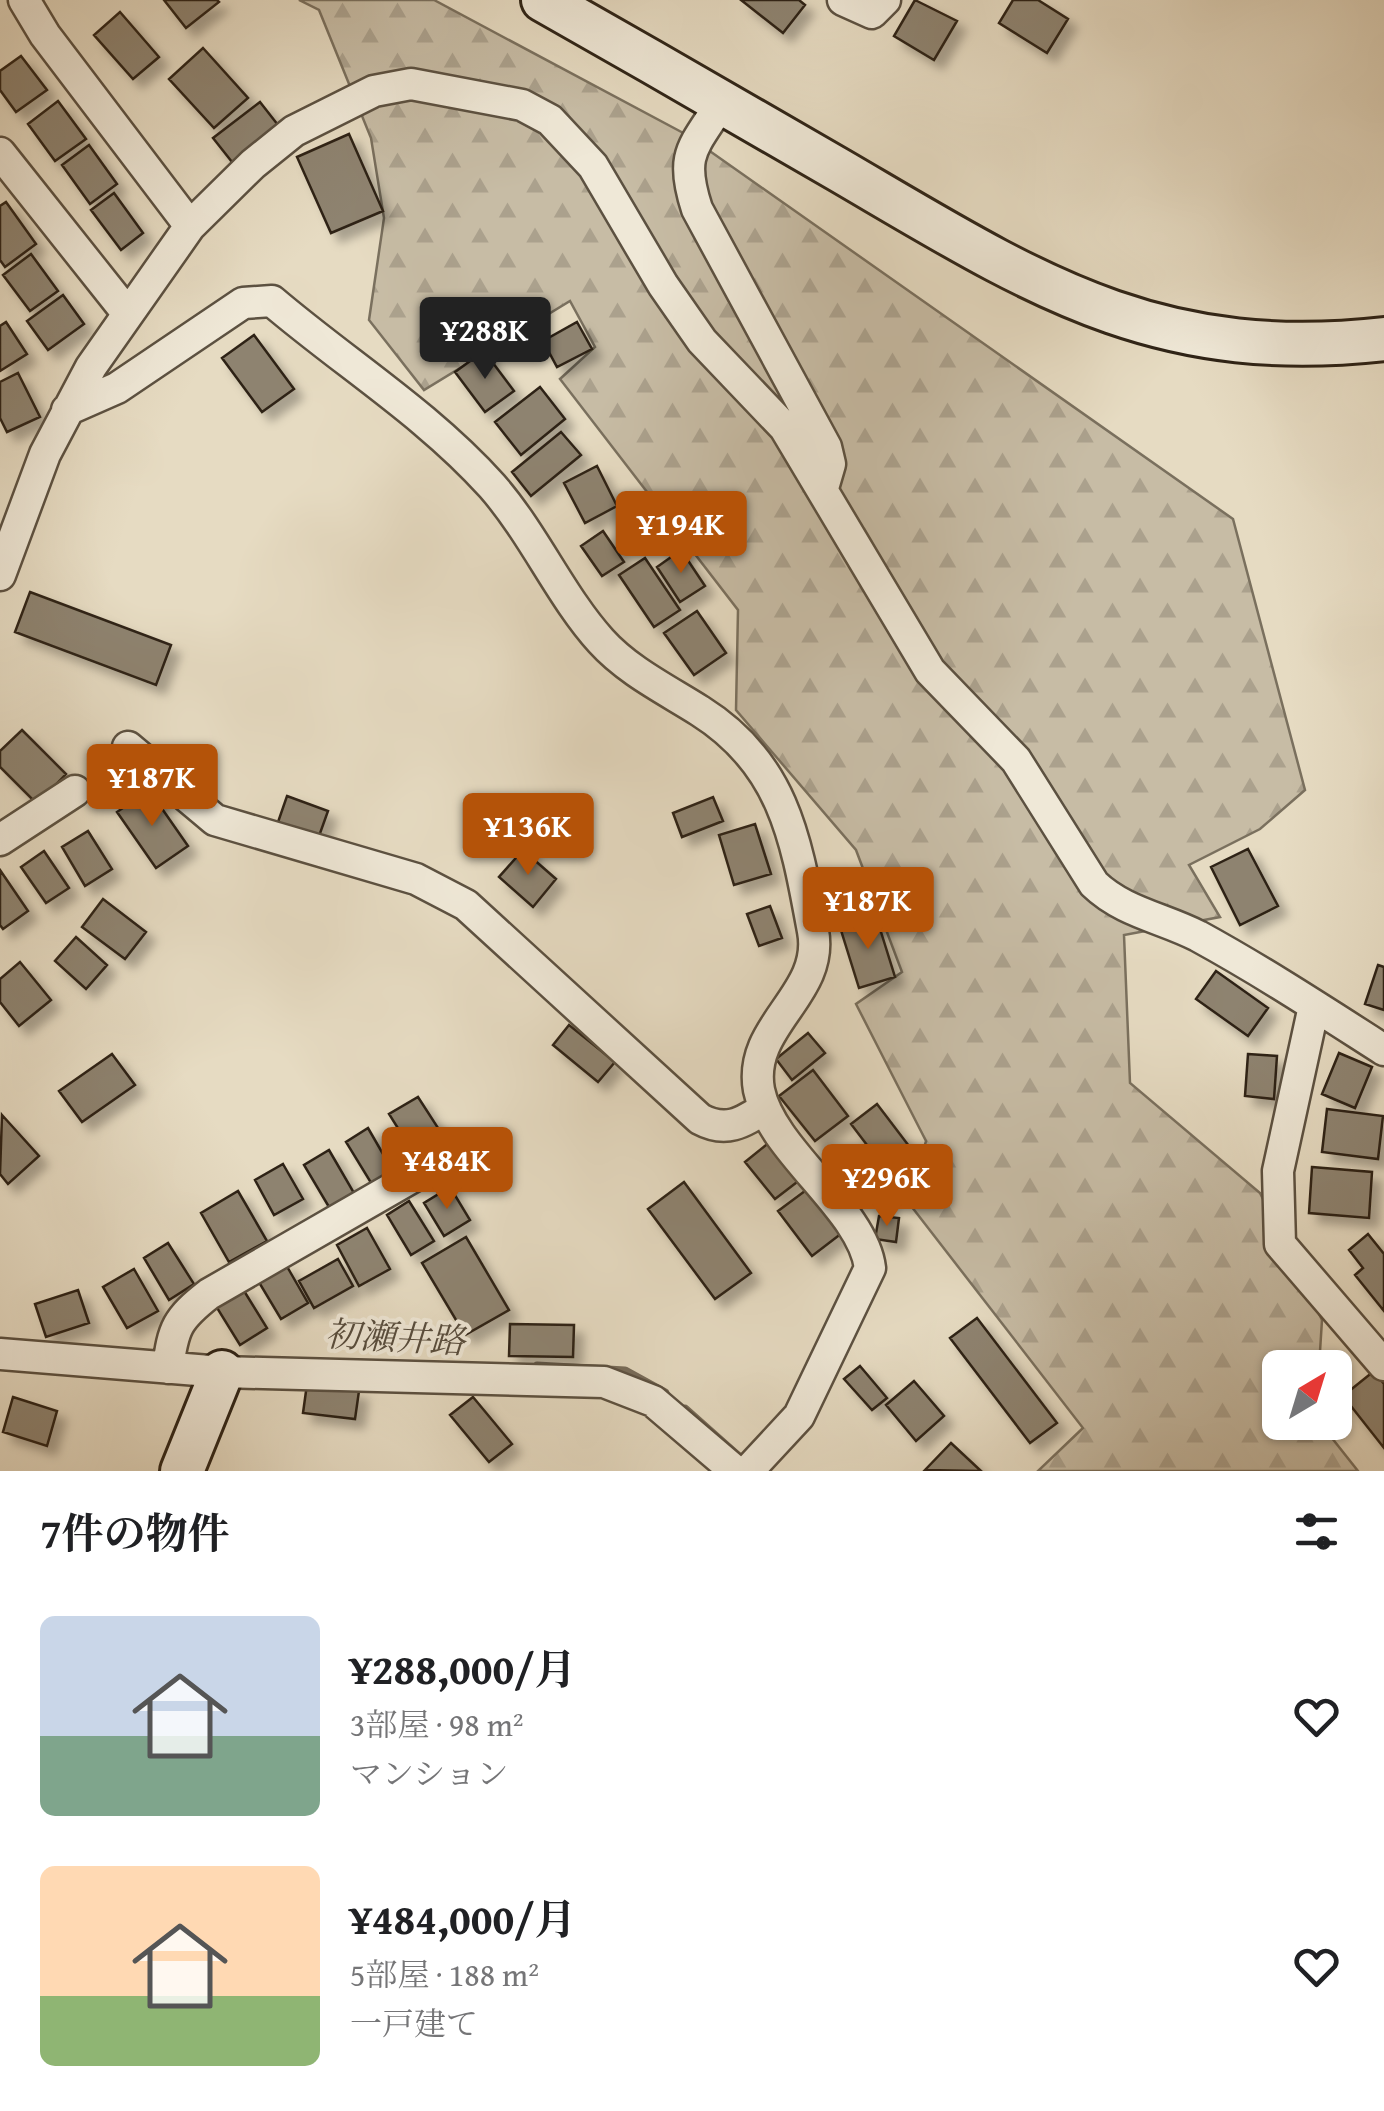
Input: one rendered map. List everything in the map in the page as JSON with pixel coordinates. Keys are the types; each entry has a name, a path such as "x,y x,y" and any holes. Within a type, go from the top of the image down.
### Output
{"street":[{"path":"24,0 45,35 190,226"},
{"path":"543,0 969,246 1090,307 1168,331 1256,343 1384,339"},
{"path":"844,0 872,13 885,0"},
{"path":"0,575 21,512 67,410 128,314 190,226 294,131 374,91 412,84 522,105 550,120 593,166 684,316 785,428 930,670 1016,760 1094,884 1109,898 1192,933 1384,1050"},
{"path":"722,102 689,156 689,184 697,210 826,447 830,464 822,488"},
{"path":"0,153 128,314"},
{"path":"67,410 117,388 229,311 260,299 272,301 386,387 450,442 528,532 604,644 735,735 762,764 778,792 815,948 808,978 760,1052 758,1078 765,1108 860,1240 870,1268 799,1416 748,1471"},
{"path":"128,747 215,820 416,879 466,905 712,1125 733,1126 765,1108"},
{"path":"0,840 75,792"},
{"path":"1314,1006 1278,1170 1280,1244 1384,1366"},
{"path":"168,1368 172,1337 182,1316 209,1294 435,1164"},
{"path":"0,1354 222,1372 604,1382 653,1400 735,1471"},
{"path":"182,1471 222,1372"}],"green space":[{"path":"299,0 434,0 687,135 1233,519 1305,790 1260,829 1189,865 1220,917 1124,935 1130,1083 1260,1193 1322,1320 1320,1350 1262,1350 1262,1440 1333,1440 1358,1471 1038,1471 1083,1428 908,1202 926,1141 856,1004 902,972 856,850 736,710 738,610 560,379 595,347 570,301 424,390 369,320 384,218 371,138 319,10"}],"building":[{"path":"164,0 217,0 219,2 186,28"},
{"path":"741,0 799,0 805,5 783,33"},
{"path":"915,0 957,21 934,60 894,36"},
{"path":"1013,0 1038,0 1068,19 1047,53 999,23"},
{"path":"120,12 159,57 133,79 94,35"},
{"path":"203,48 248,98 214,128 169,79"},
{"path":"21,56 47,90 16,112 0,90 0,71"},
{"path":"58,101 86,139 55,161 28,124"},
{"path":"260,102 278,125 232,162 213,138"},
{"path":"349,134 383,211 331,233 297,157"},
{"path":"89,145 117,184 90,204 62,165"},
{"path":"114,193 143,233 121,250 91,210"},
{"path":"6,202 36,244 5,267 0,260 0,206"},
{"path":"31,254 58,291 30,311 3,275"},
{"path":"63,295 84,324 48,350 27,321"},
{"path":"6,322 27,354 0,371 0,326"},
{"path":"577,322 592,349 557,367 543,341"},
{"path":"254,335 294,389 262,412 222,358"},
{"path":"484,351 514,391 485,412 455,372"},
{"path":"18,373 40,417 7,432 0,418 0,382"},
{"path":"540,387 565,419 521,455 495,422"},
{"path":"561,432 581,455 531,496 512,472"},
{"path":"597,466 617,506 585,523 564,483"},
{"path":"603,531 624,562 602,576 581,546"},
{"path":"681,550 705,586 680,602 657,567"},
{"path":"645,558 680,610 654,627 619,575"},
{"path":"30,592 171,645 156,685 15,632"},
{"path":"697,611 726,653 694,675 664,633"},
{"path":"22,730 66,774 37,804 0,767 0,751"},
{"path":"149,790 188,846 156,868 117,812"},
{"path":"287,796 328,811 318,839 277,825"},
{"path":"713,797 723,821 682,837 673,813"},
{"path":"755,824 771,874 734,885 719,835"},
{"path":"88,831 112,869 85,886 62,847"},
{"path":"1248,849 1278,906 1240,925 1211,867"},
{"path":"523,850 556,879 533,907 499,877"},
{"path":"44,851 69,888 46,903 21,867"},
{"path":"0,870 28,911 3,929 0,925"},
{"path":"103,899 146,932 125,959 82,927"},
{"path":"770,906 782,938 759,946 747,914"},
{"path":"876,916 895,977 859,988 840,927"},
{"path":"76,937 107,965 86,989 55,961"},
{"path":"20,962 51,1000 19,1026 0,1002 0,979"},
{"path":"1378,965 1384,967 1384,1010 1365,1004"},
{"path":"1216,971 1268,1008 1248,1036 1196,999"},
{"path":"569,1025 615,1062 598,1082 553,1045"},
{"path":"808,1033 825,1053 792,1080 776,1059"},
{"path":"1339,1053 1372,1067 1355,1108 1322,1094"},
{"path":"112,1054 135,1085 82,1122 59,1091"},
{"path":"1248,1054 1277,1056 1274,1099 1245,1096"},
{"path":"813,1070 848,1116 815,1141 779,1096"},
{"path":"418,1097 440,1131 411,1149 389,1114"},
{"path":"877,1104 912,1150 886,1170 851,1124"},
{"path":"1327,1109 1383,1116 1378,1159 1322,1152"},
{"path":"2,1115 39,1156 8,1184 0,1174"},
{"path":"368,1128 394,1173 373,1186 346,1142"},
{"path":"771,1141 801,1179 775,1199 745,1162"},
{"path":"329,1150 354,1193 329,1207 304,1165"},
{"path":"283,1164 303,1199 274,1215 255,1180"},
{"path":"1312,1167 1372,1172 1369,1218 1309,1213"},
{"path":"684,1182 751,1273 715,1299 648,1209"},
{"path":"450,1187 470,1220 444,1236 424,1203"},
{"path":"809,1188 842,1233 812,1256 778,1211"},
{"path":"238,1191 267,1241 229,1262 201,1213"},
{"path":"409,1201 434,1241 411,1255 387,1215"},
{"path":"879,1216 899,1218 896,1242 875,1239"},
{"path":"367,1228 390,1269 359,1286 337,1245"},
{"path":"1368,1234 1384,1254 1384,1311 1355,1275 1363,1268 1349,1250"},
{"path":"466,1237 509,1310 465,1335 422,1263"},
{"path":"168,1243 194,1284 169,1300 144,1258"},
{"path":"338,1259 353,1286 314,1308 299,1281"},
{"path":"285,1263 308,1303 281,1319 257,1279"},
{"path":"134,1269 158,1311 127,1328 103,1287"},
{"path":"241,1286 267,1328 240,1345 214,1303"},
{"path":"78,1290 89,1323 46,1337 35,1304"},
{"path":"977,1318 1057,1423 1030,1443 950,1338"},
{"path":"510,1324 574,1325 573,1357 509,1356"},
{"path":"860,1366 887,1398 872,1410 844,1379"},
{"path":"1374,1371 1384,1384 1384,1448 1352,1407 1352,1389"},
{"path":"914,1381 944,1416 916,1441 886,1405"},
{"path":"307,1384 359,1391 355,1419 303,1413"},
{"path":"13,1397 57,1411 47,1446 3,1432"},
{"path":"473,1397 512,1444 489,1462 450,1415"},
{"path":"951,1443 981,1471 925,1470"}],"waterway":[{"name":"初瀬井路","path":"537,1366 625,1371 665,1393"},
{"name":"初瀬井路","path":"685,1409 748,1465"}]}
